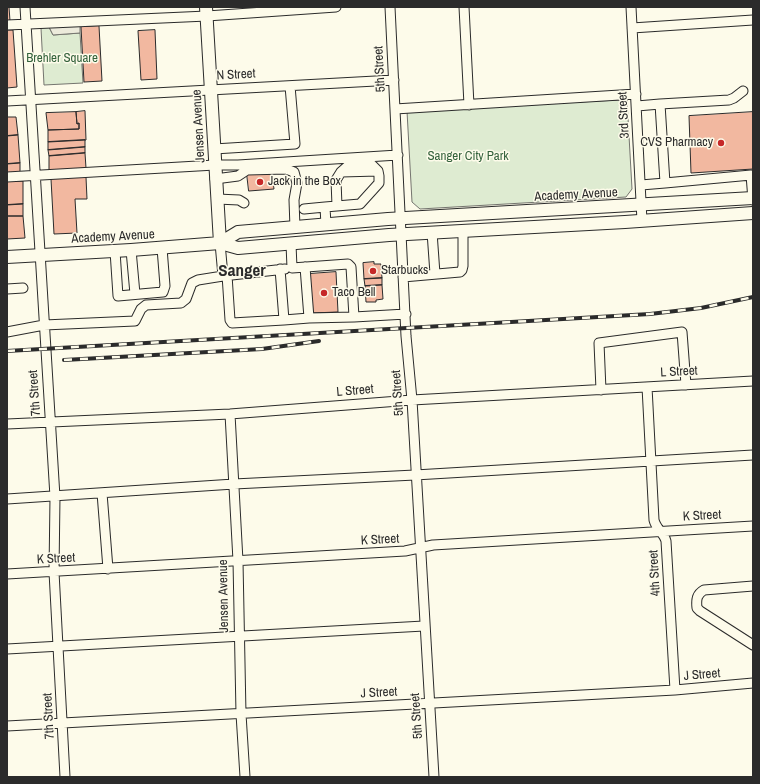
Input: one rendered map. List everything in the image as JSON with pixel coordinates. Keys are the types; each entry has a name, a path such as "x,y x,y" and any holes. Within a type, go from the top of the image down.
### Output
{"main road":[{"name":"Jensen Avenue","path":"206,11 220,243"},
{"name":"Academy Avenue","path":"7,257 220,243 238,232 401,218 753,199"},
{"path":"487,229 490,224 494,222 518,220 534,211"},
{"path":"220,243 238,248 402,234 642,221 753,213"}],"street":[{"name":"7th Street","path":"25,7 39,255 55,496 54,572 65,777"},
{"path":"7,25 206,11 336,7"},
{"name":"5th Street","path":"390,7 415,475 434,777"},
{"path":"464,7 469,105"},
{"name":"3rd Street","path":"631,7 642,221"},
{"path":"632,28 753,20"},
{"name":"N Street","path":"7,101 394,80"},
{"path":"214,149 295,144 290,86"},
{"path":"637,106 729,100 743,91"},
{"path":"395,109 636,94"},
{"path":"660,104 665,183"},
{"path":"7,177 398,155"},
{"path":"216,179 238,176 247,170 286,169 294,172 296,183 294,200 295,228"},
{"path":"304,209 325,207 338,206 360,204 379,183 378,171 341,172 336,180 338,206"},
{"path":"641,185 751,175 753,199"},
{"path":"217,199 239,200 244,203"},
{"path":"325,207 326,225"},
{"path":"404,277 460,272 462,270 463,230"},
{"path":"432,232 435,274"},
{"path":"220,243 230,320 232,323 406,314"},
{"path":"292,244 292,268"},
{"path":"115,251 118,296 163,292 165,286 162,248"},
{"path":"131,250 135,294"},
{"path":"7,332 44,325 135,321 141,309 146,305 181,303 186,299 192,283 198,280 280,269 348,264 351,267 354,317"},
{"path":"305,267 309,318"},
{"path":"280,269 284,320"},
{"path":"7,289 23,288"},
{"path":"601,390 599,343 682,332 686,385"},
{"name":"L Street","path":"7,424 230,414 412,400 753,381"},
{"name":"4th Street","path":"647,387 654,520 659,531 665,537 666,542 675,690"},
{"name":"Jensen Avenue","path":"230,414 238,561 241,714 245,777"},
{"path":"7,499 234,484 415,475 753,454"},
{"path":"102,493 108,569"},
{"name":"K Street","path":"7,574 405,551 433,545 753,526"},
{"path":"753,586 704,590 699,593 696,600 697,608 700,612 753,644"},
{"path":"7,649 424,626"},
{"name":"J Street","path":"7,726 675,690 753,683"},
{"path":"427,777 434,777"}],"green space":[{"name":"Brehler Square","path":"49,27 53,35 80,33 83,83 44,85 41,28"},
{"name":"Sanger City Park","path":"627,100 632,189 626,197 420,209 412,202 407,111"}],"shaded area":[{"path":"80,26 80,33 53,35 49,27"}],"building":[{"path":"7,7 9,7 10,21 7,21"},
{"path":"99,26 102,81 84,82 81,27"},
{"path":"7,30 13,30 17,87 7,88"},
{"path":"155,30 157,79 141,80 138,31"},
{"path":"85,111 86,140 48,142 48,130 79,129 76,112"},
{"path":"76,112 79,129 48,130 46,113"},
{"name":"CVS Pharmacy","path":"753,112 753,169 691,173 689,116"},
{"path":"7,117 16,117 18,135 7,136"},
{"path":"18,135 20,163 7,164 7,136"},
{"path":"85,140 85,147 48,150 48,142"},
{"path":"85,147 85,153 49,156 48,150"},
{"path":"85,153 86,168 49,171 49,156"},
{"path":"20,163 20,173 7,174 7,164"},
{"name":"Jack in the Box","path":"247,174 272,174 274,189 249,191"},
{"path":"86,177 87,199 75,199 77,233 54,234 51,179"},
{"path":"7,181 23,181 23,204 7,205"},
{"path":"23,204 23,216 7,216 7,205"},
{"path":"7,216 23,216 25,238 7,239"},
{"name":"Starbucks","path":"374,262 374,264 381,264 382,278 364,279 363,263"},
{"name":"Taco Bell","path":"336,272 338,312 311,313 309,274"},
{"path":"382,278 382,285 365,286 364,279"},
{"path":"382,285 383,299 376,300 376,302 366,302 365,286"}],"railway":[{"path":"7,351 650,314 701,308 753,297"},
{"path":"64,360 262,349 319,341"}],"place":[{"name":"CVS Pharmacy","path":"721,143"},
{"name":"Jack in the Box","path":"260,182"},
{"name":"Starbucks","path":"373,271"},
{"name":"Taco Bell","path":"324,293"}],"district":[{"name":"Sanger","path":"242,271"}]}
